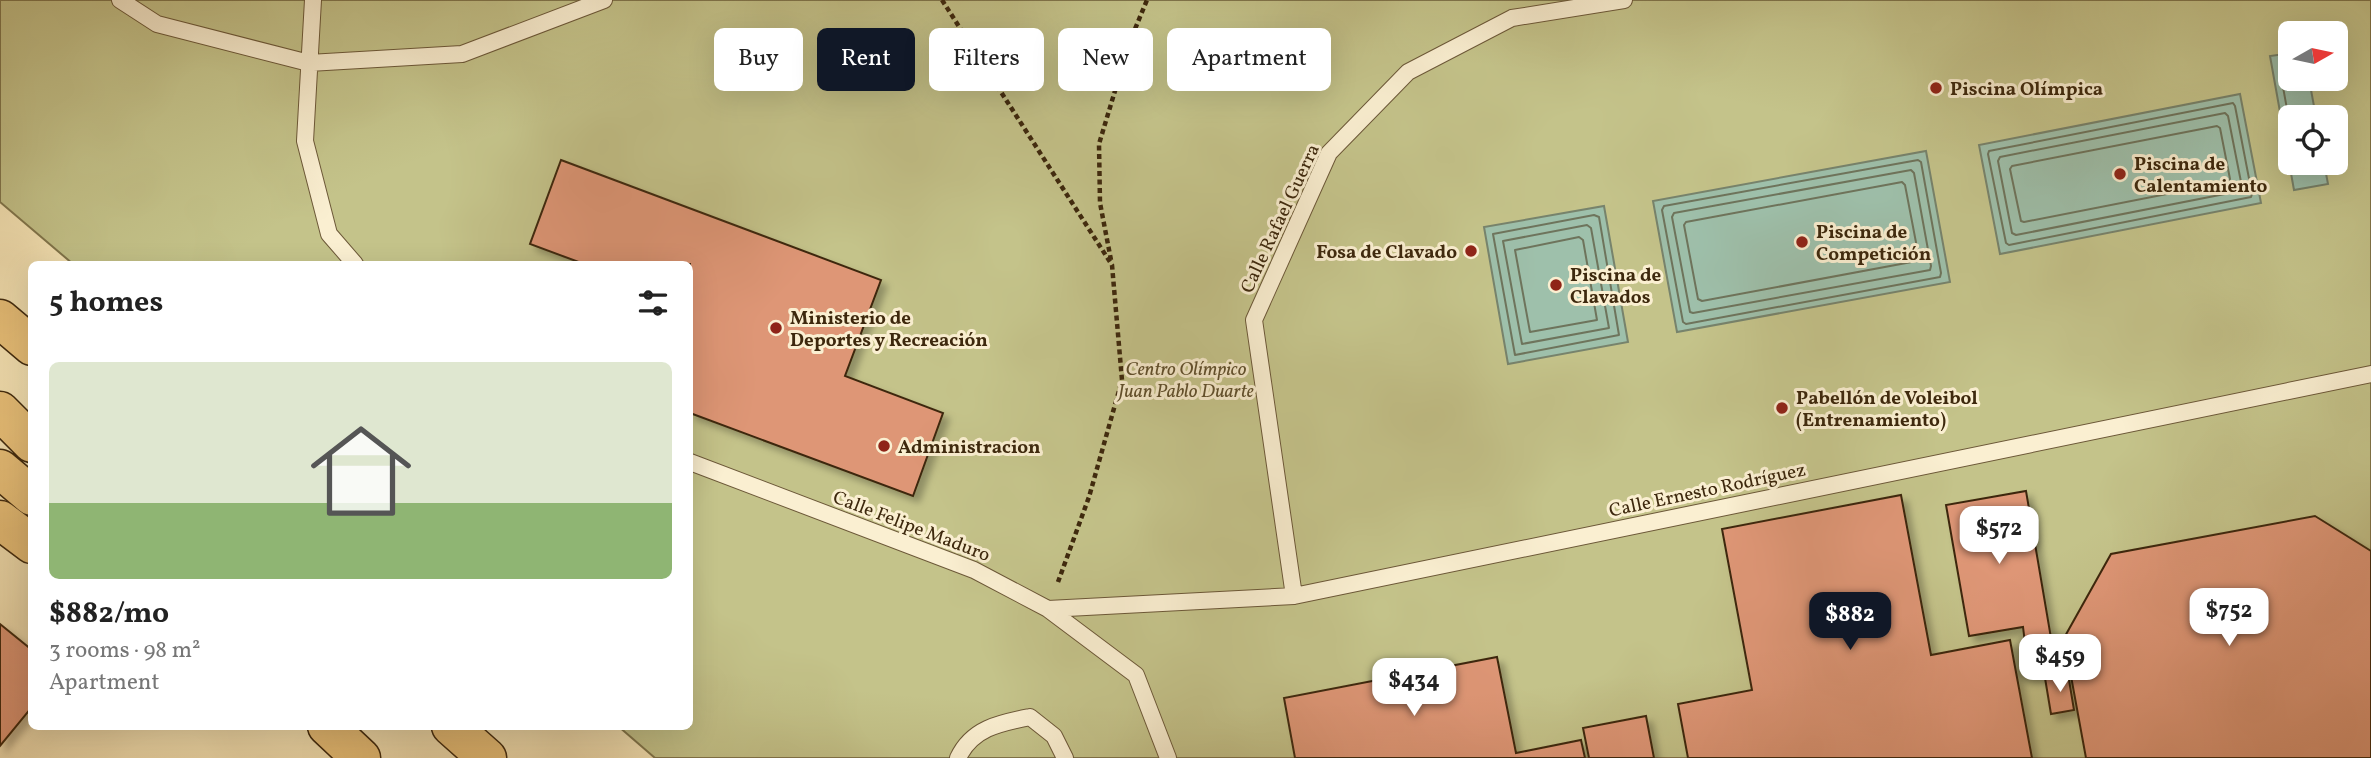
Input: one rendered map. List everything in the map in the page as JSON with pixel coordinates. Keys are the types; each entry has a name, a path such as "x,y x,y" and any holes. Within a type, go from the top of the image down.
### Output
{"main road":[{"path":"0,319 28,342"},
{"path":"0,411 28,439"},
{"path":"0,469 28,493"},
{"path":"0,520 28,541"},
{"path":"331,730 361,758"},
{"path":"456,730 488,758"}],"lane":[{"path":"120,0 157,24 309,63 462,54 604,0"},
{"path":"313,0 305,141 329,234 352,261"},
{"name":"Calle Rafael Guerra","path":"1294,596 1254,320 1329,153 1408,72 1512,18 1624,0"},
{"name":"Calle Ernesto Rodríguez","path":"1048,609 1294,596 2371,374"},
{"name":"Calle Felipe Maduro","path":"693,463 974,570 1048,609 1136,675 1168,758"},
{"path":"958,758 964,744 994,724 1030,718 1054,736 1065,758"}],"path":[{"path":"942,0 1112,265"},
{"path":"1048,609 1089,498 1122,380 1112,265 1100,203 1099,144 1130,41 1147,0"}],"green space":[{"name":"Centro Olímpico Juan Pablo Duarte","path":"0,0 2371,0 2371,758 655,758 623,730 693,730 693,261 69,261 0,202"}],"water":[{"path":"2278,55 2278,91 2311,91 2314,105 2279,105 2270,56"},
{"name":"Piscina de Calentamiento","path":"2240,94 2261,203 2000,254 1979,145"},
{"name":"Piscina de Competición","path":"1926,151 1950,282 1677,332 1653,201"},
{"path":"2291,175 2326,175 2328,184 2294,190"},
{"name":"Piscina de Clavados","path":"1604,206 1628,342 1508,364 1484,227"}],"building":[{"name":"Ministerio de Deportes y Recreación","path":"561,160 881,280 845,376 943,413 913,496 693,414 693,261 576,261 530,244"},
{"path":"2026,491 2051,638 2025,643 2023,627 1969,636 1946,505"},
{"path":"1901,495 1931,655 2010,640 2032,758 1688,758 1678,704 1752,690 1722,529"},
{"path":"2315,516 2371,551 2371,758 2086,758 2064,638 2111,554"},
{"path":"0,624 28,647 28,712 0,746"},
{"path":"1497,657 1516,753 1581,740 1585,758 1295,758 1284,698"},
{"path":"2068,674 2074,710 2051,714 2045,678"},
{"path":"1646,716 1654,758 1589,758 1583,728"}],"place":[{"name":"Piscina Olímpica","path":"1936,88"},
{"name":"Piscina de Calentamiento","path":"2120,174"},
{"name":"Piscina de Competición","path":"1802,242"},
{"name":"Fosa de Clavado","path":"1471,251"},
{"name":"Piscina de Clavados","path":"1556,285"},
{"name":"Ministerio de Deportes y Recreación","path":"776,328"},
{"name":"Pabellón de Voleibol (Entrenamiento)","path":"1782,408"},
{"name":"Administracion","path":"884,446"}]}
